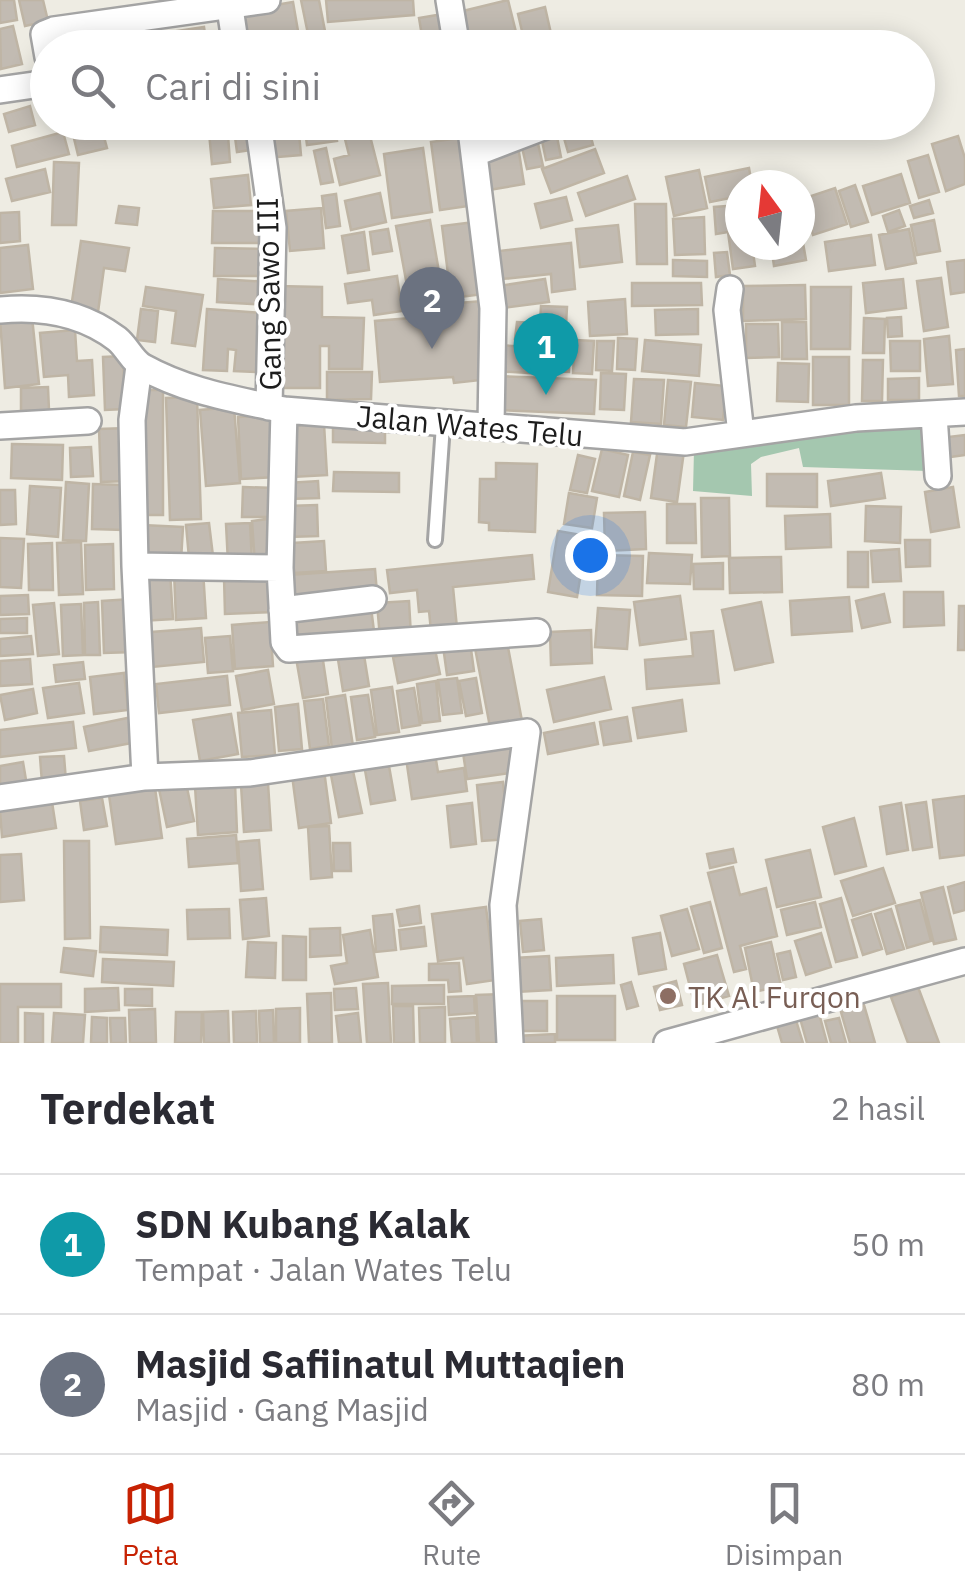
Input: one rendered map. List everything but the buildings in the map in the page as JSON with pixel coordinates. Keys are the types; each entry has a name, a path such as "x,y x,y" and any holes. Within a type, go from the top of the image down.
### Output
{"street":[{"path":"52,30 90,21 228,8 267,0"},
{"path":"449,0 454,30"},
{"path":"228,8 232,30"},
{"path":"0,90 30,86"},
{"name":"Gang Sawo III","path":"261,140 273,228 282,610"},
{"path":"473,140 493,308 491,425"},
{"path":"475,152 507,140"},
{"path":"730,288 727,310 741,434"},
{"name":"Jalan Wates Telu","path":"0,310 40,309 80,318 118,340 139,366 219,398 276,408 443,425 491,425 685,442 856,418 965,412"},
{"path":"139,366 132,420 144,778"},
{"path":"934,415 938,476"},
{"path":"0,426 88,422"},
{"path":"135,566 280,568"},
{"path":"373,599 282,610 284,642 289,649 537,632"},
{"path":"0,798 144,778 250,773 528,732 502,905 510,1043"},
{"path":"667,1043 754,1033 965,961"}],"lane":[{"path":"434,540 443,425"}],"green space":[{"path":"927,424 928,471 803,467 799,448 761,457 751,464 752,496 693,491 694,450 742,438"}],"place":[{"name":"Masjid Safiinatul Muttaqien","path":"432,349"},
{"name":"SDN Kubang Kalak","path":"546,395"},
{"name":"TK Al Furqon","path":"668,996"}]}
